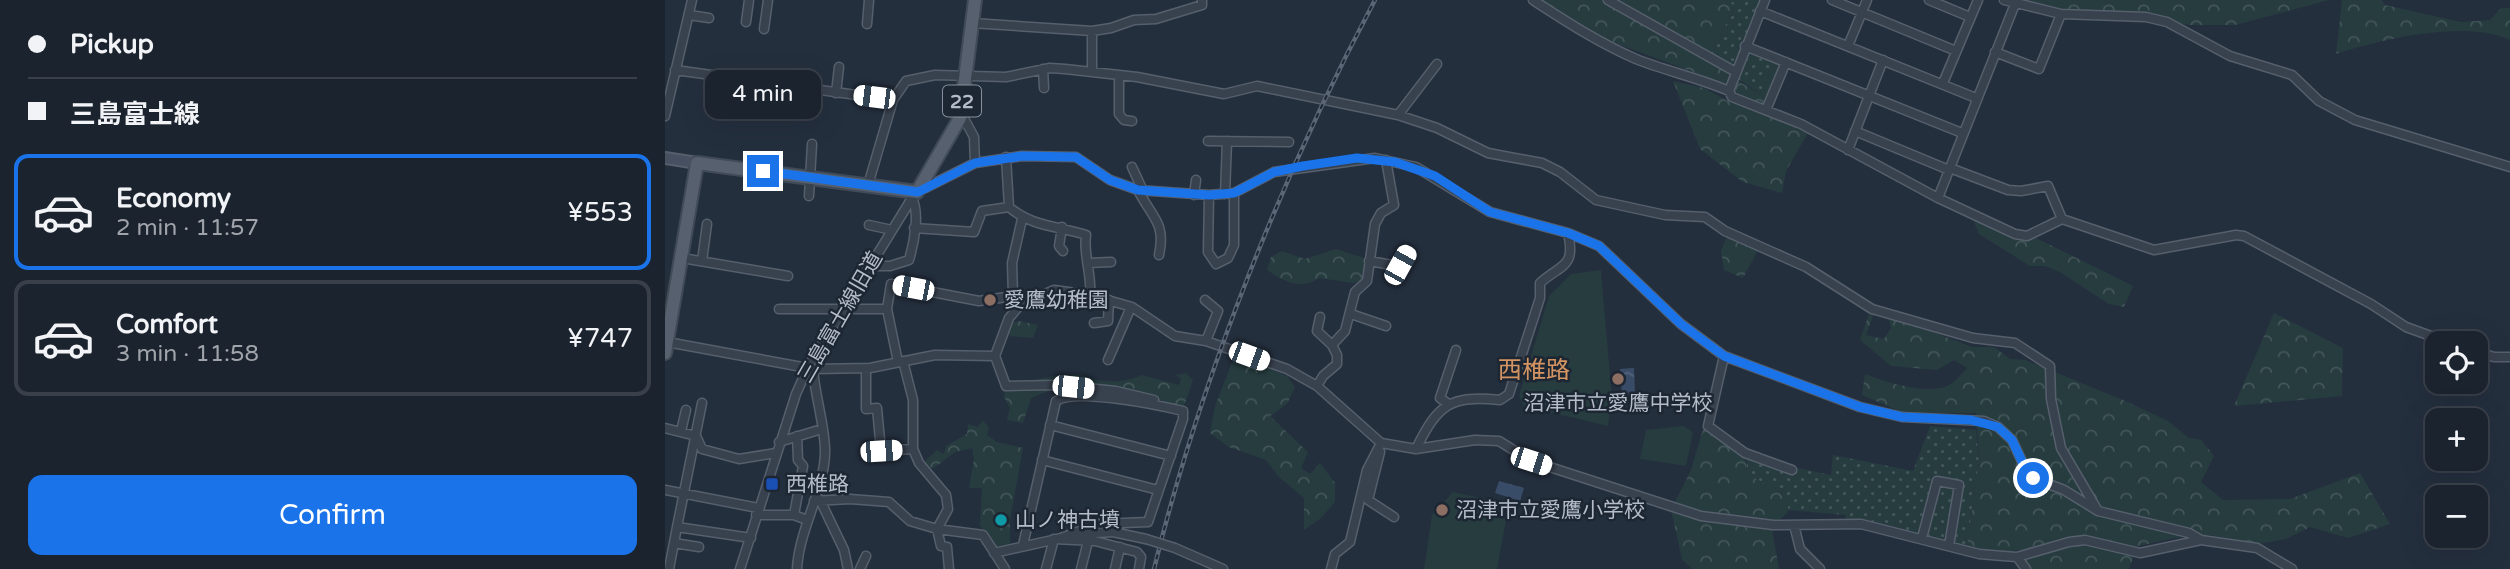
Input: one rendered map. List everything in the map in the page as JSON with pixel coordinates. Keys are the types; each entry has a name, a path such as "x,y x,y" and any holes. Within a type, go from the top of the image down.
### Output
{"main road":[{"name":"22","path":"915,195 954,133 961,113 975,0"},
{"path":"666,348 697,163 868,185 915,195"}],"street":[{"path":"665,116 692,0"},
{"path":"746,22 749,0"},
{"path":"764,29 768,0"},
{"path":"867,24 869,0"},
{"path":"972,23 1092,30 1111,28 1134,20 1156,19 1202,5 1202,0"},
{"path":"1533,0 1593,39 1639,60 1729,91"},
{"path":"1608,0 1734,71"},
{"path":"1765,0 1734,71 1729,91 1732,97 1801,124 1938,198 2015,234 2027,236 2062,219 2154,250 2236,235 2244,236 2371,304 2406,327 2425,334"},
{"path":"1832,0 1956,51"},
{"path":"1848,46 1867,0"},
{"path":"1929,0 1970,17"},
{"path":"1943,83 1978,0"},
{"path":"2004,0 2061,14 2146,17 2167,22 2230,56 2292,75 2319,101 2355,120 2510,167"},
{"path":"1938,198 2015,4"},
{"path":"1760,11 1976,98"},
{"path":"1995,52 2039,69 2061,14"},
{"path":"689,15 709,19"},
{"path":"1092,30 1092,72"},
{"path":"1745,46 1962,134"},
{"path":"1848,150 1883,60"},
{"path":"1766,110 1786,62"},
{"path":"1398,115 1437,64"},
{"path":"835,93 839,67"},
{"path":"1043,69 1044,88"},
{"path":"868,185 893,100 906,80 935,75 1006,77 1043,69 1092,72 1224,94 1257,86 1398,115 1437,128 1487,153 1542,163 1560,172 1596,200 1665,215 1705,216 1725,231 1806,267 1872,309 1973,338 2015,343 2037,354 2050,366 2051,399 2061,448 2098,511"},
{"path":"675,70 893,100"},
{"path":"1119,76 1119,114 1124,120 1132,121"},
{"path":"961,113 974,137 975,163"},
{"path":"1855,131 2008,190 2021,191 2049,186 2062,219"},
{"path":"1208,141 1289,142"},
{"path":"1209,195 1208,252 1216,264 1229,258 1234,245 1227,141"},
{"path":"809,196 812,144"},
{"path":"1049,157 1051,146"},
{"path":"1006,157 1009,208"},
{"path":"870,265 889,266 909,260 915,195 975,163 1006,157 1076,157 1110,180 1140,191 1209,195 1230,194 1274,172 1357,158 1386,160 1416,167 1435,176 1490,212 1568,233 1599,246 1681,324 1724,356 1860,407 1925,420 1984,421 1998,427 2012,440 2026,470 2033,478 2064,490 2098,511 2189,533 2201,540"},
{"path":"665,158 697,163"},
{"path":"1332,345 1345,331 1355,292 1367,281 1375,224 1381,214 1394,205 1386,160"},
{"path":"1132,167 1149,212 1158,219 1163,234 1159,255"},
{"path":"1194,195 1196,180"},
{"name":"三島富士線旧道","path":"740,569 779,442 810,368 842,310 915,195"},
{"path":"914,228 974,232 982,211 1009,208 1023,219 1040,226 1062,227 1086,234 1084,245 1092,275 1090,295"},
{"path":"1021,304 1013,296 1012,264 1023,219"},
{"path":"702,261 707,224"},
{"path":"869,225 892,230"},
{"path":"1062,227 1059,246 1063,251"},
{"path":"1416,449 1435,415 1447,403 1474,398 1500,400 1509,394 1540,298 1540,283 1564,267 1570,259 1572,250 1568,233"},
{"path":"1369,261 1398,266 1408,251"},
{"path":"682,258 788,276"},
{"path":"1089,263 1111,262"},
{"path":"889,266 891,284 887,309 913,400 913,449 919,463 946,495 948,509 937,529 941,546 950,547 949,569"},
{"path":"891,284 979,301 1013,296"},
{"path":"1182,411 1169,404 1116,391 1057,385 1006,386 995,356 1009,318 1021,304 1054,290 1090,295 1131,306 1175,336 1206,341 1287,369 1317,386 1379,446 1381,453 1368,500 1394,517"},
{"path":"1094,323 1108,321 1109,300"},
{"path":"1206,300 1218,311 1206,341"},
{"path":"1108,359 1131,306"},
{"path":"779,309 887,309"},
{"path":"1351,314 1386,326"},
{"path":"1317,386 1323,376 1337,364 1338,355 1317,331 1320,317"},
{"path":"666,348 810,368 866,369 935,355 995,356"},
{"path":"1447,403 1440,398 1456,350"},
{"path":"2488,355 2510,357"},
{"path":"1724,356 1708,426 1745,453 1792,470"},
{"path":"797,569 799,543 817,501 825,451 810,368"},
{"path":"866,369 866,409 877,408 881,451 913,449"},
{"path":"1057,385 1060,398"},
{"path":"1023,545 1056,401 1060,398 1113,398 1182,411"},
{"path":"669,569 702,403"},
{"path":"681,431 686,410"},
{"path":"1046,569 1058,538 1098,524 1148,522 1183,419 1182,411"},
{"path":"1050,425 1171,456"},
{"path":"665,428 696,436 702,449 739,459 776,453"},
{"path":"779,442 822,429"},
{"path":"794,515 803,466 798,460 797,436"},
{"path":"1379,446 1416,449 1475,440 1499,441 1531,461 1701,516 1794,525 1861,524 1979,554 2017,557 2085,540 2140,553 2201,540 2257,548 2292,569"},
{"path":"1331,569 1335,554 1350,542 1367,470 1379,446"},
{"path":"1042,460 1159,490"},
{"path":"1921,538 1937,481 1959,485 1949,546"},
{"path":"665,490 757,512 794,515 807,520"},
{"path":"817,501 889,502 910,521 937,529 983,535 1005,569"},
{"path":"817,501 844,550 848,569"},
{"path":"1794,525 1800,549 1820,569"},
{"path":"677,527 751,537"},
{"path":"994,553 1058,538 1113,532 1175,548 1223,569"},
{"path":"1058,538 1088,541 1137,552 1141,557 1139,569"},
{"path":"1081,569 1088,541"},
{"path":"674,543 699,547"},
{"path":"1115,569 1121,547"},
{"path":"860,569 866,556"},
{"path":"2017,557 2026,569"}],"green space":[{"path":"1542,0 1726,0 1735,6 1711,54 1726,63 1732,77 1760,94 1773,67 1764,57 1784,62 1766,110 1807,128 1808,133 1786,171 1782,193 1743,182 1700,149 1673,81 1704,88 1730,102 1763,108 1709,78 1586,32"},
{"path":"1724,0 1761,0 1746,45 1762,52 1773,67 1760,94 1733,75 1711,54 1734,8"},
{"path":"2022,0 2329,0 2235,25 2191,25 2060,10"},
{"path":"2342,0 2381,0 2385,5 2461,22 2490,20 2501,8 2510,8 2510,40 2492,34 2448,31 2399,37 2336,54"},
{"path":"1973,219 2032,236 2133,286 2124,307 2109,304 2060,272 2045,266 2030,266 1979,234"},
{"path":"1727,236 1759,248 1743,278 1724,270 1721,251"},
{"path":"1336,249 1367,259 1363,279 1354,283 1319,278 1299,284 1286,281 1267,270 1271,257 1282,251 1305,259"},
{"path":"1601,270 1612,399 1608,426 1524,406 1519,396 1549,296 1571,274"},
{"path":"1870,311 1874,313 1866,335 1884,339 1891,328 1888,315 1972,347 1994,347 2010,359 2025,360 2168,421 2189,438 2201,440 2214,456 2201,482 2223,500 2290,499 2360,473 2390,524 2348,538 2310,527 2286,539 2258,544 2210,535 2175,538 2138,546 2129,569 2030,569 2019,550 1997,553 1967,547 1979,462 1976,413 1904,413 1862,395 1865,374 1908,387 1932,389 1951,384 1967,368 1954,360 1937,370 1891,366 1860,340"},
{"path":"2274,313 2343,348 2342,396 2234,406"},
{"path":"1018,321 1038,325 1033,338 1010,336 1008,328 1011,323"},
{"path":"1235,355 1287,376 1295,387 1287,404 1270,416 1308,452 1301,468 1310,474 1320,463 1335,483 1335,502 1321,518 1304,530 1304,498 1278,476 1266,460 1229,447 1210,433 1215,406"},
{"path":"1186,373 1193,380 1183,409 1131,392 1074,385 1031,398 1023,423 1007,420 1010,408 1004,397 1006,387 1053,376 1080,374 1110,381 1127,380 1141,375 1179,385 1181,379 1176,375"},
{"path":"983,421 989,427 987,435 997,442 1023,448 1010,520 1010,545 996,548 990,535 980,526 982,488 969,488 974,459 972,448 955,452 934,468 927,467 924,462 937,450 944,454 946,446 967,434 968,424 977,427"},
{"path":"1705,423 1745,457 1747,474 1781,492 1789,510 1772,529 1779,569 1692,569 1682,559 1671,510 1691,470"},
{"path":"1683,426 1693,432 1686,466 1640,459 1646,430"},
{"path":"1930,426 1976,430 1979,462 1967,547 1845,521 1846,515 1789,510 1781,492 1746,474 1747,457 1831,475 1833,455 1913,471"},
{"path":"1453,492 1509,504 1497,569 1424,569 1432,515"}],"water":[{"path":"1634,368 1635,394 1622,395 1620,369"},
{"path":"1499,481 1524,488 1520,501 1495,493"}],"railway":[{"path":"1154,569 1195,424 1248,278 1309,134 1375,0"}],"place":[{"name":"愛鷹幼稚園","path":"990,300"},
{"name":"沼津市立愛鷹中学校","path":"1618,379"},
{"name":"西椎路","path":"772,484"},
{"name":"沼津市立愛鷹小学校","path":"1442,510"},
{"name":"山ノ神古墳","path":"1001,520"}],"district":[{"name":"西椎路","path":"1534,370"}],"route":[{"path":"763,171 918,192 975,163 1022,156 1076,157 1123,186 1147,192 1209,195 1234,193 1274,172 1357,158 1374,158 1416,167 1435,176 1467,200 1490,212 1568,233 1599,246 1641,289 1681,324 1724,356 1860,407 1925,420 1984,421 1998,427 2012,440 2026,470 2033,478"}]}
